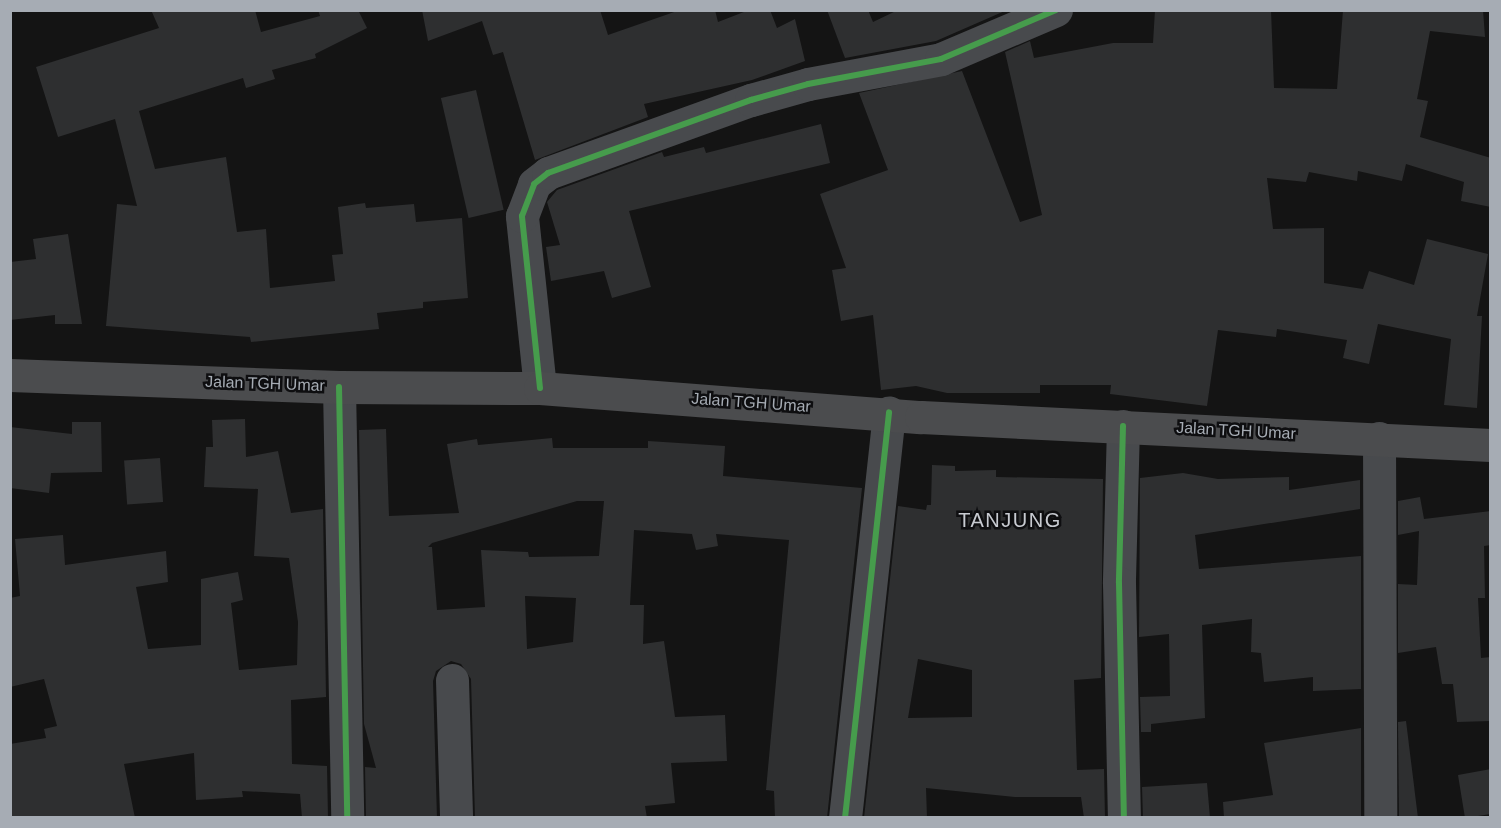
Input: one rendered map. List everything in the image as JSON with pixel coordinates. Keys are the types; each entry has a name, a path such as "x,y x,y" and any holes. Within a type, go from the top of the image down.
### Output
{"main road":[{"name":"Jalan TGH Umar","path":"10,375 339,387 540,388 889,412 1491,445"}],"street":[{"path":"540,388 522,216 534,184 579,160 751,100 808,84 941,59 1056,10"},
{"path":"339,387 346,818"},
{"path":"845,818 889,412"},
{"path":"1123,426 1119,583 1124,818"},
{"path":"1379,438 1380,818"},
{"path":"452,680 456,818"}],"building":[{"path":"151,10 255,10 261,32 320,16 318,10 358,10 367,28 315,54 316,58 272,70 275,79 246,88 243,78 139,111 155,169 226,157 237,232 266,229 270,288 335,281 332,255 343,254 338,207 365,203 366,208 414,204 416,222 462,218 468,298 423,302 423,308 377,313 379,329 251,342 250,337 106,326 117,204 137,206 115,119 58,137 36,67 159,28"},
{"path":"422,10 600,10 608,35 680,10 715,10 718,22 749,10 770,10 777,28 795,19 805,61 752,80 644,104 648,117 535,160 503,52 493,55 482,21 428,41"},
{"path":"827,10 868,10 873,22 898,10 1007,10 936,41 845,58"},
{"path":"1155,10 1271,10 1274,88 1337,89 1343,10 1483,10 1485,37 1430,31 1417,99 1428,101 1420,137 1491,158 1491,207 1461,201 1464,182 1406,164 1402,181 1358,171 1357,181 1309,172 1306,182 1267,178 1273,229 1324,228 1324,283 1363,289 1369,271 1414,285 1427,239 1488,254 1477,316 1482,316 1477,408 1444,405 1451,339 1378,324 1369,364 1343,358 1347,340 1277,329 1276,337 1218,330 1207,406 1110,394 1111,385 1040,385 1040,393 947,393 916,386 881,390 873,315 841,321 832,270 846,268 820,194 888,170 859,93 962,71 1020,222 1042,215 1005,52 1030,41 1034,58 1113,43 1153,43"},
{"path":"476,90 504,210 469,218 441,98"},
{"path":"821,124 830,163 629,211 651,287 612,298 604,271 551,281 546,247 560,245 547,202 557,190 662,152 664,157 704,147 706,153"},
{"path":"68,234 82,324 55,324 55,315 10,320 10,262 36,259 33,239"},
{"path":"245,419 246,457 278,451 291,513 323,509 326,697 291,700 292,764 327,766 328,818 302,818 300,794 242,791 243,797 196,800 194,753 124,764 135,818 10,818 10,744 46,738 44,729 57,726 44,679 10,687 10,598 20,596 15,539 63,535 65,565 166,551 168,582 136,587 148,649 201,645 201,579 238,572 243,600 231,603 239,670 297,665 298,622 289,558 254,556 258,489 204,487 206,447 213,447 212,420"},
{"path":"72,422 101,422 102,472 51,473 49,493 10,488 10,427 72,434"},
{"path":"386,429 389,516 459,513 447,444 477,439 478,445 552,438 553,448 648,448 648,441 725,446 723,476 862,488 827,818 775,818 774,791 766,790 789,540 716,534 718,546 696,550 692,534 634,530 630,605 644,605 643,644 664,641 675,717 725,715 727,761 671,763 675,803 645,806 647,818 475,818 471,679 461,664 451,661 436,671 433,681 437,818 366,818 365,767 376,768 364,724 359,430","holes":["577,501 604,501 599,556 529,557 528,552 481,550 485,607 437,610 432,547 428,547 432,543","525,596 576,598 573,642 527,649"]},
{"path":"160,458 163,502 127,504 124,461"},
{"path":"932,465 955,466 955,471 996,470 996,477 1103,479 1101,678 1074,680 1077,770 1104,769 1105,818 1084,818 1081,797 1015,797 926,788 927,818 864,818 898,506 926,510 927,505 931,505","holes":["918,659 972,670 972,717 908,718"]},
{"path":"1183,473 1218,479 1289,477 1289,490 1360,480 1360,509 1195,535 1199,569 1361,556 1361,689 1313,691 1313,677 1264,682 1261,653 1251,652 1252,619 1202,625 1205,718 1151,724 1151,732 1141,732 1140,697 1170,696 1169,634 1139,637 1140,478"},
{"path":"1420,497 1424,519 1491,511 1491,545 1484,546 1485,598 1478,598 1481,658 1491,657 1491,721 1457,722 1453,684 1442,684 1436,647 1398,653 1398,584 1417,585 1419,531 1398,535 1398,501"},
{"path":"1406,721 1418,818 1399,818 1398,722"},
{"path":"1361,728 1361,818 1224,818 1223,802 1273,795 1264,743"},
{"path":"1491,769 1491,814 1465,818 1458,775"},
{"path":"1207,783 1210,818 1143,818 1142,787"}],"cycle path":[{"path":"540,388 522,216 534,184 548,173 751,100 808,84 941,59 1056,10"},
{"path":"339,387 347,818"},
{"path":"845,818 889,412"},
{"path":"1123,426 1119,583 1124,818"}],"district":[{"name":"TANJUNG","path":"1010,520"}]}
